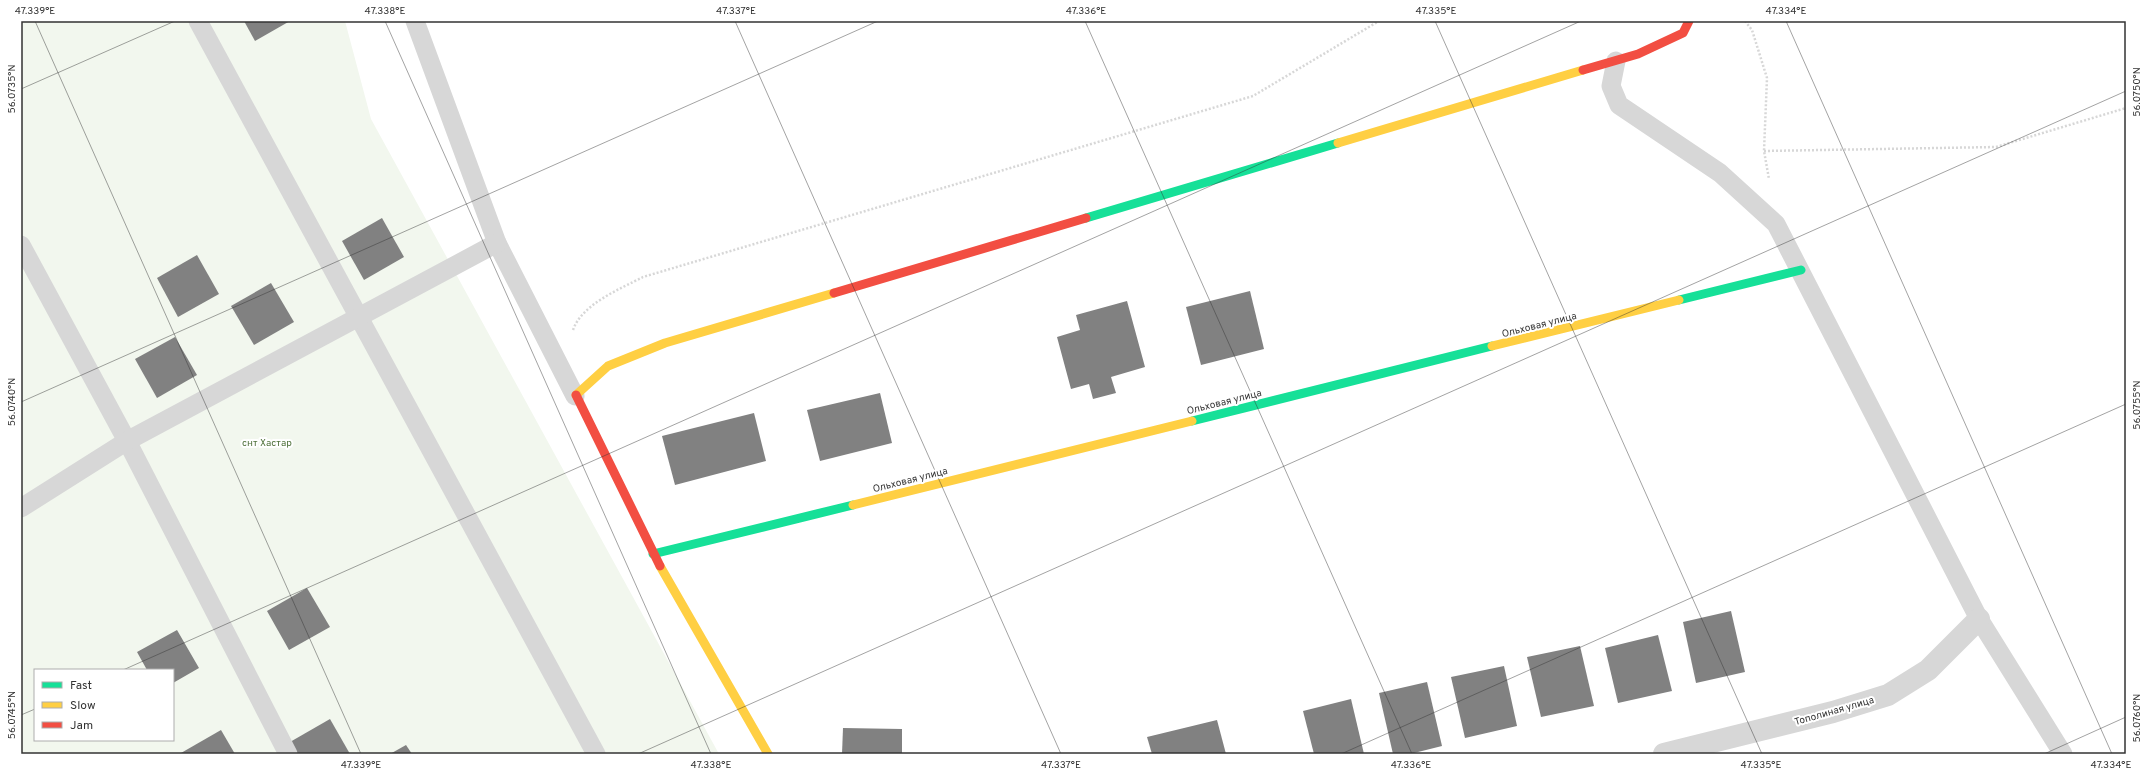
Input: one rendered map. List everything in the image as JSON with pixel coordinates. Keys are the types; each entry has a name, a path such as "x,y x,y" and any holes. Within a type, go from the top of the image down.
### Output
{"street":[{"path":"768,754 653,554 575,396 608,366 665,343 1638,54 1683,33 1689,21"},
{"name":"Ольховая улица","path":"653,554 1800,270"},
{"name":"Тополиная улица","path":"1664,754 1833,712 1888,695 1928,670 1979,619"}],"lane":[{"path":"198,21 596,754"},
{"path":"415,21 496,243 575,396"},
{"path":"1616,61 1611,86 1619,105 1720,173 1776,224 1979,619 2063,754"},
{"path":"21,508 127,441 360,318 496,243"},
{"path":"21,245 127,441 288,754"}],"path":[{"path":"560,366 575,324 599,299 643,277 1254,96 1379,21"},
{"path":"1744,21 1752,30 1767,78 1764,151 1769,180"},
{"path":"1764,151 1996,147 2126,108"}],"green space":[{"name":"снт Хастар","path":"21,21 345,21 371,119 719,754 21,754"}],"building":[{"path":"244,21 290,21 255,41"},
{"path":"382,218 404,257 364,280 342,241"},
{"path":"197,255 219,294 178,317 157,278"},
{"path":"271,283 294,322 254,345 231,306"},
{"path":"1250,291 1264,349 1201,365 1186,307"},
{"path":"1127,301 1145,367 1111,377 1116,393 1093,399 1089,384 1071,389 1057,337 1080,330 1076,315"},
{"path":"175,337 197,375 157,398 135,359"},
{"path":"880,393 892,443 820,461 807,410"},
{"path":"754,413 766,461 675,485 662,436"},
{"path":"307,588 330,627 289,650 267,611"},
{"path":"1731,611 1745,672 1696,683 1683,622"},
{"path":"177,630 199,668 174,682 174,669 146,669 137,652"},
{"path":"1658,635 1672,691 1618,703 1605,648"},
{"path":"1580,646 1594,706 1541,717 1527,657"},
{"path":"1504,666 1517,726 1465,738 1451,677"},
{"path":"1427,682 1442,746 1410,754 1393,754 1379,693"},
{"path":"1351,699 1364,754 1314,754 1303,711"},
{"path":"330,719 350,754 297,754 290,742"},
{"path":"1217,720 1226,754 1152,754 1147,737"},
{"path":"843,728 902,729 902,754 842,754"},
{"path":"221,730 235,754 181,753"},
{"path":"406,745 412,754 390,754"}],"traffic: fast":[{"path":"1086,218 1338,143"},
{"path":"1679,300 1801,270"},
{"path":"1192,421 1492,346"},
{"path":"653,554 853,505"}],"traffic: slow":[{"path":"1338,143 1583,70"},
{"path":"576,395 608,366 665,343 834,293"},
{"path":"1492,346 1679,300"},
{"path":"853,505 1192,421"},
{"path":"660,566 768,754"}],"traffic: jam":[{"path":"1583,70 1638,54 1683,33 1689,21"},
{"path":"834,293 1086,218"},
{"path":"576,395 660,566"}]}
